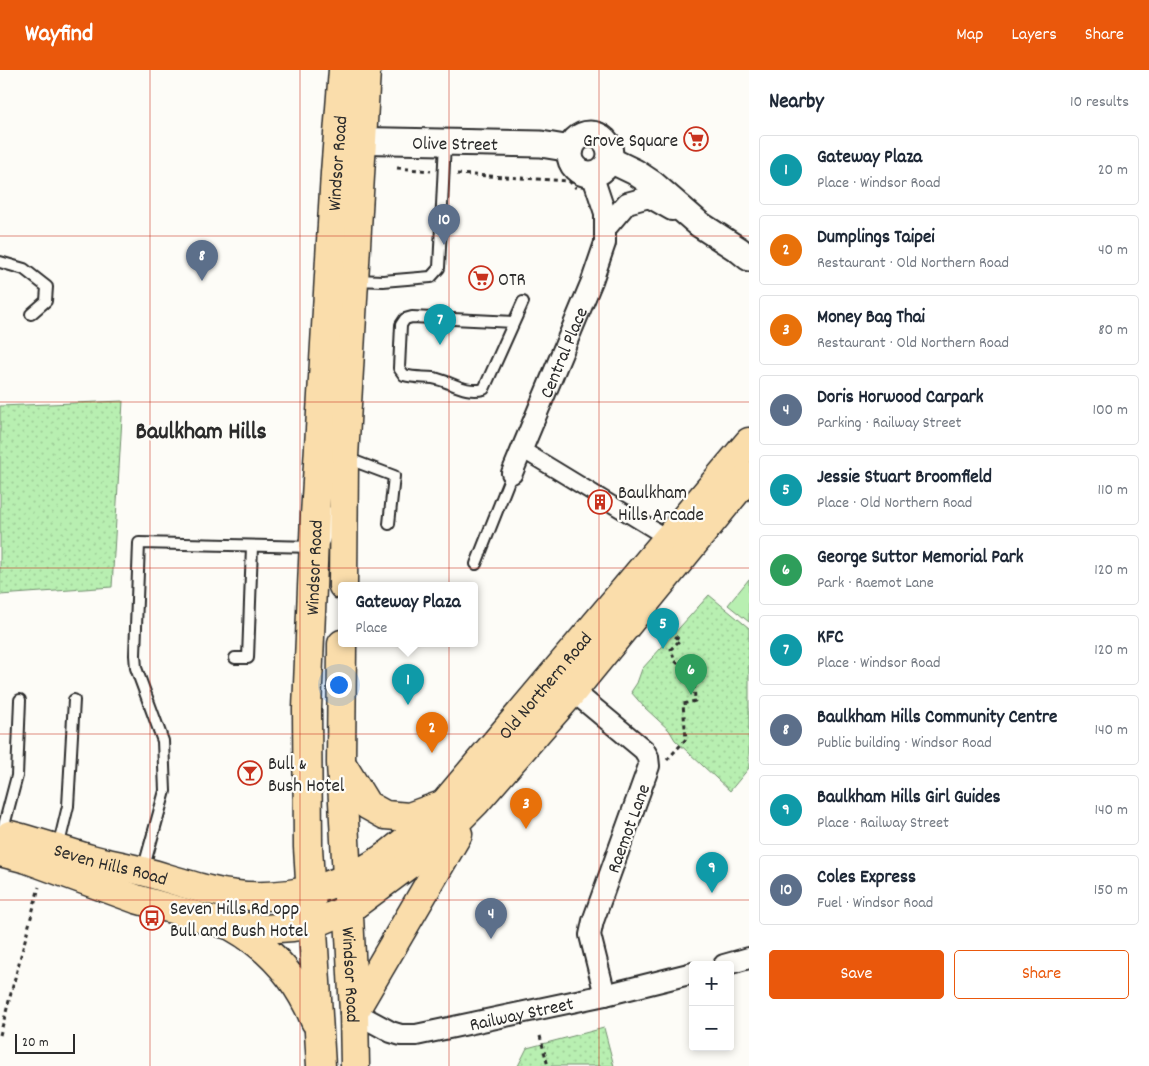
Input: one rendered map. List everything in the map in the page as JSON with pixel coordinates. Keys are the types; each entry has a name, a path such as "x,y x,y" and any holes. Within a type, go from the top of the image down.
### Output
{"main road":[{"name":"Windsor Road","path":"343,582 344,457 354,280 350,140 344,70"},
{"name":"Windsor Road","path":"321,1066 321,1033 308,847 307,709 314,547 350,140 366,70"},
{"name":"Old Northern Road","path":"311,891 365,870 400,846 443,805 749,442"},
{"name":"Old Northern Road","path":"313,924 349,909 428,850 476,802 573,691 749,476"},
{"name":"Windsor Road","path":"342,647 341,764 354,1012 355,1066"},
{"path":"341,764 367,806 385,814 409,817 443,805"},
{"path":"354,1012 476,802"},
{"name":"Seven Hills Road","path":"1,839 58,849 93,860 210,890 242,896 271,896 311,891"},
{"name":"Seven Hills Road","path":"1,839 27,859 136,899 229,925 264,929 313,924"},
{"path":"229,925 250,937 280,962 290,974 321,1033"}],"street":[{"path":"598,168 600,136 594,134 580,136 575,140 570,149 570,158 573,165 583,173 598,168 651,166 671,179 708,213 744,254"},
{"name":"Olive Street","path":"350,140 541,144 570,149"},
{"path":"598,168 635,172 654,184 699,224"},
{"name":"Central Place","path":"512,472 592,281 605,243 605,213 598,168"},
{"path":"605,229 627,203 649,197 699,224 744,254"},
{"path":"521,449 669,538"},
{"name":"Raemot Lane","path":"573,691 638,745 648,757 649,766 593,921 590,936 605,994"},
{"path":"734,962 749,958"},
{"name":"Railway Street","path":"354,1012 380,1027 401,1035 416,1035 689,974"}],"lane":[{"path":"354,280 384,281 431,277 436,273 440,262 445,142"},
{"path":"0,262 24,269 47,287 46,301 31,314"},
{"path":"514,322 412,317 405,319 401,325 399,368 404,375 434,378 468,390 484,389 523,302"},
{"path":"143,872 165,791 163,741 136,668 139,543 314,547 324,541 327,535 340,487 344,457 394,476 389,524"},
{"path":"476,564 512,472"},
{"path":"235,658 248,658 252,546"},
{"path":"1,839 17,776 20,700"},
{"path":"58,849 68,806 74,700"}],"path":[{"path":"397,168 568,181 598,168"},
{"path":"667,760 686,739 683,704 695,701 694,678 675,661 671,649 680,640 670,632"},
{"path":"0,1035 40,882"},
{"path":"540,1036 548,1066"}],"green space":[{"path":"123,401 112,587 0,595 0,406"},
{"path":"749,579 749,622 728,605"},
{"path":"709,595 749,628 749,768 730,791 675,740 669,730 631,692 637,683 642,669"},
{"path":"604,1028 614,1066 518,1066 527,1048"}],"place":[{"name":"Grove Square","path":"696,139"},
{"name":"Coles Express","path":"444,245"},
{"name":"OTR","path":"481,278"},
{"name":"Baulkham Hills Community Centre","path":"202,281"},
{"name":"KFC","path":"440,345"},
{"name":"Baulkham Hills Arcade","path":"600,502"},
{"name":"Jessie Stuart Broomfield","path":"663,649"},
{"name":"George Suttor Memorial Park","path":"691,695"},
{"name":"Gateway Plaza","path":"408,705"},
{"name":"Dumplings Taipei","path":"432,753"},
{"name":"Bull & Bush Hotel","path":"250,773"},
{"name":"Money Bag Thai","path":"526,829"},
{"name":"Baulkham Hills Girl Guides","path":"712,893"},
{"name":"Seven Hills Rd opp Bull and Bush Hotel","path":"152,918"},
{"name":"Doris Horwood Carpark","path":"491,939"}],"district":[{"name":"Baulkham Hills","path":"201,430"}]}
